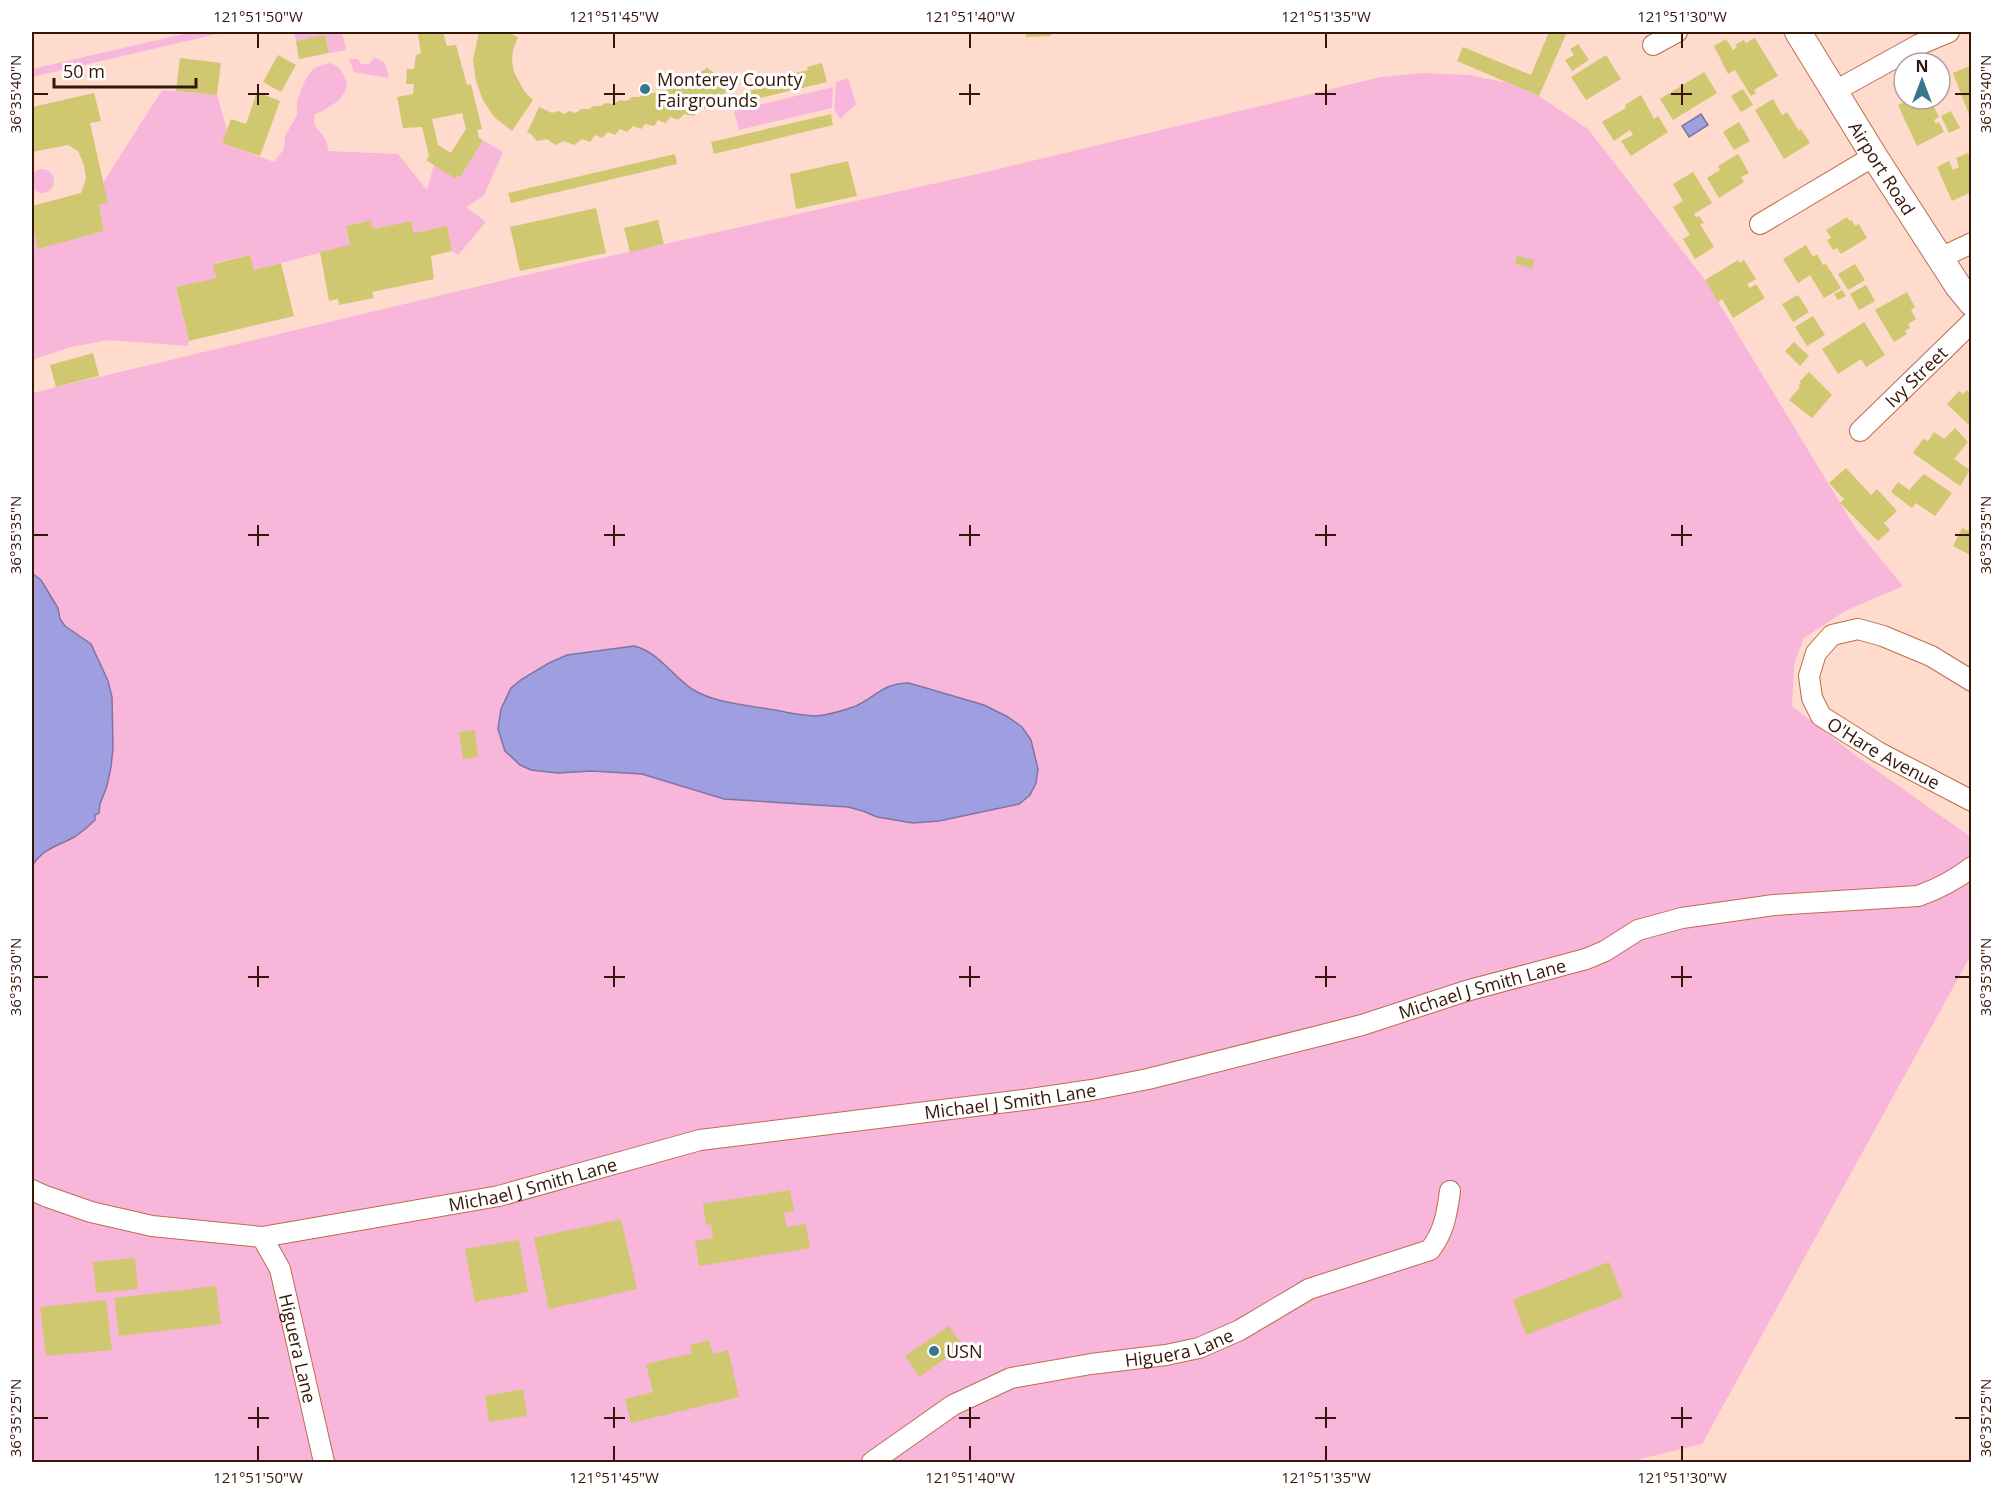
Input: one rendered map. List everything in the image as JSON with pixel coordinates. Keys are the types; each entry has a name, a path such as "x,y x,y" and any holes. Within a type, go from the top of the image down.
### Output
{"street":[{"path":"1653,45 1677,32"},
{"name":"Airport Road","path":"1798,32 1874,156 1971,303"},
{"path":"1835,91 1918,45 1949,32"},
{"path":"1760,224 1874,156"},
{"path":"1940,258 1971,243"},
{"name":"Ivy Street","path":"1860,431 1971,322"},
{"name":"O'Hare Avenue","path":"1971,681 1931,656 1858,629 1832,635 1816,653 1809,676 1812,698 1821,716 1878,752 1971,801"},
{"name":"Michael J Smith Lane","path":"32,1190 91,1212 152,1226 262,1237 499,1196 700,1140 1031,1099 1148,1079 1352,1028 1466,991 1586,959 1605,951 1638,930 1659,923 1727,910 1774,905 1908,897 1940,888 1971,867"},
{"name":"Higuera Lane","path":"872,1462 953,1405 1011,1378 1199,1348 1240,1329 1309,1290 1430,1250 1444,1227 1450,1191"},
{"name":"Higuera Lane","path":"262,1237 280,1269 324,1462"}],"shaded area":[{"path":"192,32 226,32 32,77 32,69"},
{"path":"294,32 342,32 346,50 329,53 325,35 296,41"},
{"path":"374,58 383,62 389,78 354,72 349,59 358,59 361,64 369,64"},
{"path":"328,63 335,65 341,71 347,85 339,99 330,107 315,114 315,124 325,139 328,151 398,154 427,190 434,165 454,178 461,176 483,140 503,152 485,193 466,207 486,222 458,255 452,251 447,226 414,233 411,221 373,229 370,220 346,226 350,245 254,270 250,255 213,263 216,278 176,288 189,341 188,346 109,340 71,347 32,360 32,224 38,248 104,231 99,205 103,183 162,90 217,95 227,130 222,143 274,162 284,149 285,136 297,115 297,101 306,78 314,68"},
{"path":"1424,73 1469,75 1508,83 1539,96 1588,129 1705,280 1856,529 1903,586 1845,611 1804,638 1794,664 1792,706 1859,758 1971,837 1971,955 1702,1444 1628,1462 32,1462 32,393 521,276 977,174 1381,77"},
{"path":"848,78 856,104 840,119 834,109 836,82"},
{"path":"833,87 832,108 739,130 734,111"},
{"path":"42,169 51,172 54,181 51,190 42,193 33,190 30,181 33,172"}],"water":[{"path":"1701,114 1708,125 1689,137 1682,126"},
{"path":"32,573 41,580 58,608 60,619 65,626 91,644 108,681 112,697 113,748 107,786 95,820 76,836 47,851 32,866"},
{"path":"634,646 651,653 692,689 701,694 732,703 795,714 816,716 836,712 856,706 893,685 909,683 984,705 1022,727 1031,740 1038,769 1036,783 1030,795 1019,804 939,821 913,823 877,817 848,807 724,799 642,774 592,771 558,773 531,770 520,765 505,751 498,729 501,709 511,688 522,679 567,655"}],"building":[{"path":"443,32 447,46 456,45 467,85 471,84 482,129 477,130 479,138 483,140 461,176 454,178 426,160 429,156 422,127 403,128 397,97 413,94 414,84 406,84 407,69 414,69 416,55 421,53 418,34","holes":["462,113 466,129 451,153 438,145 432,119"]},
{"path":"479,32 507,32 518,37 513,50 514,72 524,91 533,100 512,131 494,117 483,100 476,81 473,60"},
{"path":"1025,32 1051,32 1051,36 1026,37"},
{"path":"1549,32 1567,32 1539,96 1457,61 1463,47 1531,75"},
{"path":"325,35 329,53 299,59 296,41"},
{"path":"1755,38 1778,76 1754,90 1756,93 1751,96 1735,70 1728,74 1714,46 1726,39 1733,50 1737,47 1735,45 1744,40 1746,43"},
{"path":"1578,44 1589,60 1572,71 1565,60 1574,55 1570,49"},
{"path":"278,55 296,65 281,92 263,82"},
{"path":"1606,55 1621,79 1586,100 1571,77"},
{"path":"180,58 221,63 217,95 176,91"},
{"path":"822,63 827,82 752,100 749,91 793,81 791,74 808,70 807,67"},
{"path":"1972,65 1972,116 1970,117 1953,73"},
{"path":"706,67 730,85 727,86 724,96 715,99 711,108 700,109 694,116 684,114 678,120 671,117 665,123 658,120 654,126 645,124 641,129 633,126 627,132 620,129 615,135 608,132 602,138 595,135 590,142 582,139 574,145 564,141 555,145 547,139 537,141 530,133 527,133 539,107 552,113 558,111 564,114 569,111 576,113 581,109 589,109 606,103 614,104 619,100 627,101 632,97 689,85"},
{"path":"1704,72 1717,93 1673,120 1660,99"},
{"path":"1743,89 1753,105 1741,112 1731,96"},
{"path":"257,92 280,101 260,156 222,143 231,119 246,124"},
{"path":"94,93 101,121 90,123 108,203 99,205 104,231 38,249 32,224 32,206 81,193 86,179 84,165 78,151 68,145 32,152 32,107"},
{"path":"1641,95 1654,119 1658,116 1668,132 1631,156 1621,141 1633,135 1630,130 1614,141 1602,122 1626,108 1625,105"},
{"path":"1773,99 1782,115 1787,112 1810,143 1784,159 1755,110"},
{"path":"1901,111 1936,111 1939,117 1934,120 1936,124 1939,122 1944,132 1917,146"},
{"path":"1951,111 1960,128 1949,133 1941,116"},
{"path":"831,114 833,125 714,154 711,142"},
{"path":"1739,122 1750,141 1734,150 1723,132"},
{"path":"1968,153 1972,161 1972,197 1969,193 1952,201 1937,167 1949,161 1953,170 1959,167 1956,158"},
{"path":"675,154 677,164 511,203 508,193"},
{"path":"1738,154 1749,173 1741,177 1744,182 1719,198 1707,178 1720,170 1718,166"},
{"path":"848,161 857,196 796,209 790,174"},
{"path":"1693,172 1712,203 1694,214 1696,217 1699,216 1704,223 1700,224 1714,247 1695,259 1683,239 1690,235 1673,207 1683,201 1673,184"},
{"path":"596,208 606,253 520,271 510,227"},
{"path":"1847,217 1855,226 1859,224 1867,238 1841,254 1837,248 1833,250 1827,240 1831,238 1826,230"},
{"path":"371,220 373,229 411,221 414,233 447,226 452,251 431,256 434,279 372,292 374,298 339,305 338,299 329,301 320,252 350,245 346,226"},
{"path":"658,220 664,244 630,252 624,228"},
{"path":"1806,245 1813,257 1817,254 1823,265 1826,264 1841,288 1824,298 1810,275 1798,283 1783,259"},
{"path":"250,255 254,270 281,263 294,316 189,341 176,287 216,278 213,264"},
{"path":"1517,256 1534,260 1532,268 1515,264"},
{"path":"1738,260 1740,263 1744,260 1756,279 1747,284 1750,288 1756,284 1765,298 1733,318 1722,299 1718,302 1705,280"},
{"path":"1855,264 1865,280 1848,290 1838,274"},
{"path":"1866,285 1875,301 1859,310 1850,294"},
{"path":"1842,290 1846,296 1838,300 1834,294"},
{"path":"1907,292 1915,307 1911,310 1916,319 1908,324 1910,328 1905,331 1907,334 1894,342 1875,310"},
{"path":"1798,295 1809,312 1793,322 1782,304"},
{"path":"1813,316 1825,335 1807,346 1795,327"},
{"path":"1864,322 1885,355 1866,367 1861,359 1838,374 1822,349"},
{"path":"1794,342 1809,356 1800,366 1785,351"},
{"path":"93,353 99,376 56,387 50,365"},
{"path":"1809,372 1832,395 1812,418 1789,400 1800,387 1799,382"},
{"path":"1967,390 1972,392 1972,428 1947,404 1959,391 1963,394"},
{"path":"1955,428 1968,442 1954,459 1970,470 1960,486 1913,453 1923,439 1928,441 1934,432 1944,439"},
{"path":"1846,468 1871,495 1877,489 1897,511 1884,523 1890,530 1878,541 1840,503 1844,499 1829,483"},
{"path":"1924,474 1952,493 1935,516 1916,503 1912,508 1891,492 1898,482 1909,490"},
{"path":"1962,528 1972,532 1972,556 1953,546"},
{"path":"475,730 478,757 463,759 459,732"},
{"path":"790,1190 794,1211 784,1213 787,1227 806,1224 810,1248 699,1266 695,1241 713,1238 711,1224 706,1225 703,1204"},
{"path":"621,1219 637,1289 549,1309 534,1238"},
{"path":"519,1240 528,1292 475,1302 465,1249"},
{"path":"135,1258 138,1289 96,1293 93,1262"},
{"path":"1609,1262 1623,1297 1526,1335 1513,1300"},
{"path":"216,1286 221,1324 119,1336 114,1298"},
{"path":"106,1300 112,1350 46,1356 40,1307"},
{"name":"USN","path":"949,1326 963,1346 919,1377 905,1356"},
{"path":"709,1340 713,1354 728,1350 739,1397 631,1423 625,1399 653,1392 646,1364 692,1353 690,1345"},
{"path":"523,1389 527,1416 489,1422 485,1396"}],"place":[{"name":"Monterey County Fairgrounds","path":"645,89"},
{"name":"USN","path":"934,1351"}]}
